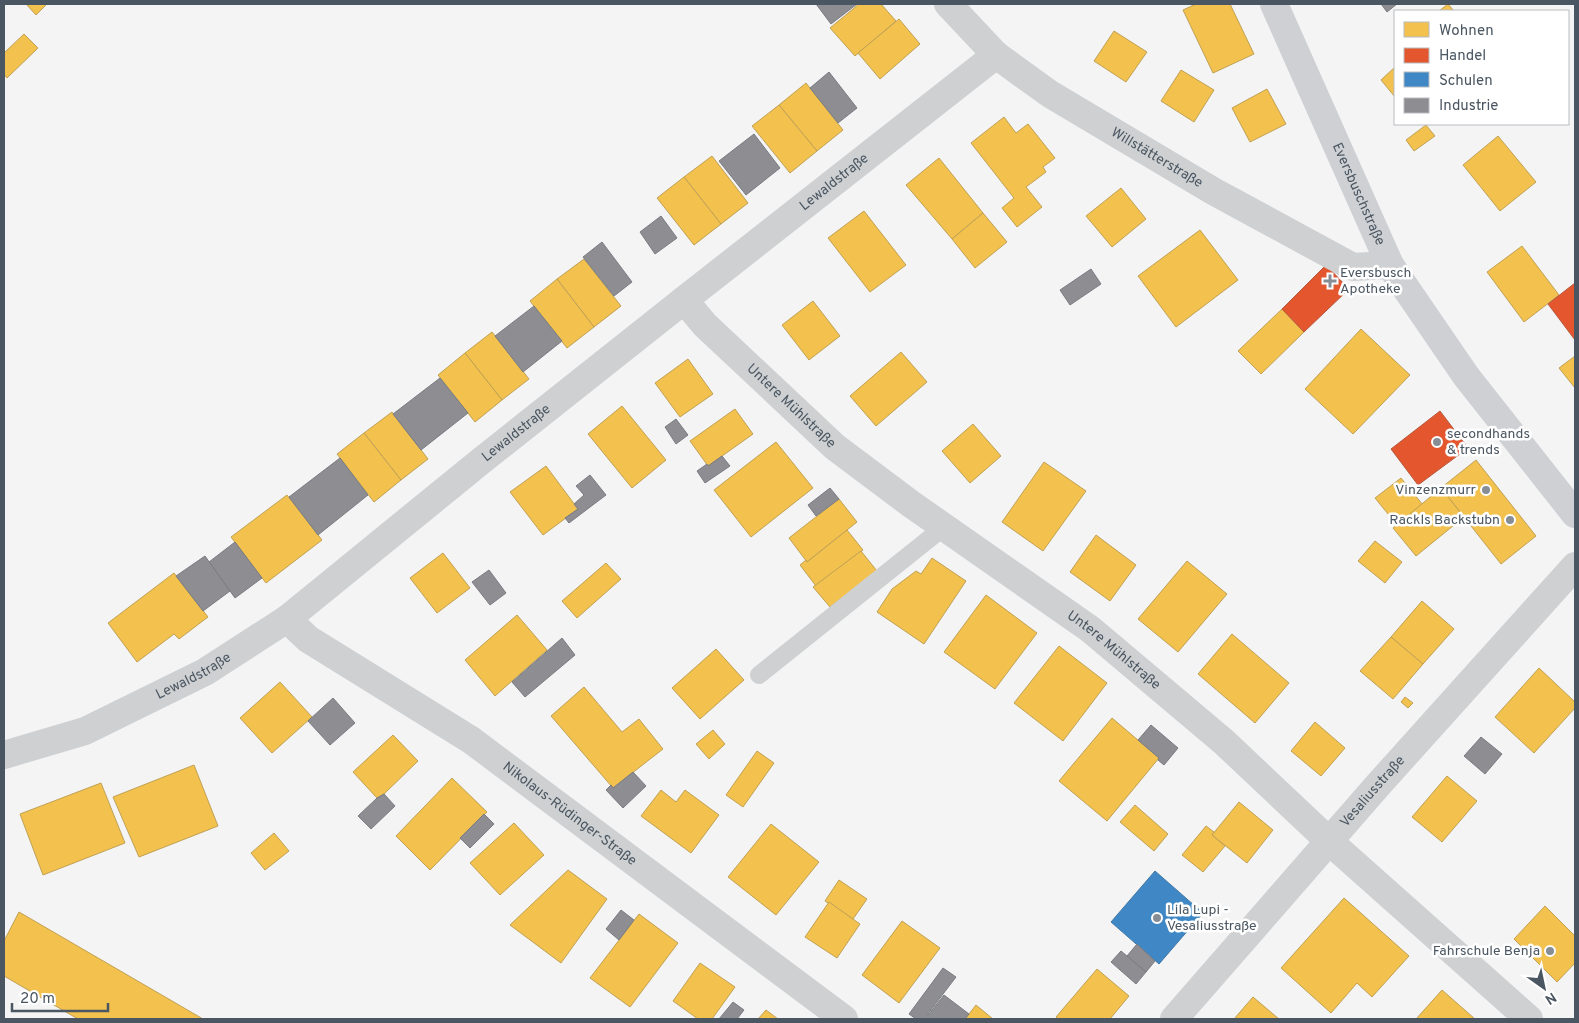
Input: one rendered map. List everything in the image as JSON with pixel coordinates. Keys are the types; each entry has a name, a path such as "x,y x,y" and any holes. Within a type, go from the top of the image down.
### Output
{"main road":[{"name":"Eversbuschstraße","path":"1274,4 1390,265 1466,376 1575,514"}],"street":[{"name":"Willstätterstraße","path":"948,4 996,56 1058,99 1213,191 1353,267 1390,265"},
{"name":"Lewaldstraße","path":"4,755 85,731 205,672 287,619 684,300 996,56"},
{"name":"Untere Mühlstraße","path":"684,300 706,325 835,447 1090,630 1224,742 1330,842 1529,1019"},
{"name":"Vesaliusstraße","path":"1174,1019 1384,778 1575,566"},
{"name":"Nikolaus-Rüdinger-Straße","path":"287,619 308,639 471,740 844,1019"}],"lane":[{"path":"759,675 944,527"}],"building: Wohnen":[{"path":"26,4 47,4 36,15"},
{"path":"859,4 881,4 896,21 855,56 830,28"},
{"path":"1196,4 1230,4 1254,54 1213,73 1183,10"},
{"path":"1448,4 1453,10 1440,10"},
{"path":"899,19 920,44 880,79 858,53"},
{"path":"1114,31 1147,52 1126,82 1094,61"},
{"path":"24,34 38,48 7,78 4,74 4,53"},
{"path":"1394,68 1394,96 1381,80"},
{"path":"1181,70 1214,90 1194,122 1161,101"},
{"path":"806,83 843,130 817,151 779,105"},
{"path":"1267,89 1286,124 1250,142 1232,108"},
{"path":"779,105 817,151 790,173 752,126"},
{"path":"1004,117 1016,133 1028,124 1055,158 1043,167 1046,172 1026,187 1042,207 1017,227 1002,208 1014,198 971,143"},
{"path":"1426,125 1435,136 1414,151 1406,140"},
{"path":"1498,136 1536,182 1500,211 1463,165"},
{"path":"712,156 748,203 721,224 684,177"},
{"path":"939,158 983,213 952,239 906,185"},
{"path":"684,177 721,224 694,245 657,198"},
{"path":"1121,188 1146,219 1112,247 1086,216"},
{"path":"864,211 906,265 870,292 828,238"},
{"path":"983,213 1007,242 975,268 952,239"},
{"path":"1200,230 1238,280 1176,327 1138,276"},
{"path":"1522,246 1559,295 1524,322 1487,272"},
{"path":"584,259 621,306 594,327 557,279"},
{"path":"557,279 594,327 567,348 530,301"},
{"path":"813,301 840,336 809,360 782,325"},
{"path":"1282,309 1304,332 1261,374 1238,351"},
{"path":"1361,329 1410,375 1353,434 1305,389"},
{"path":"492,332 529,379 502,400 465,353"},
{"path":"901,352 927,382 876,426 850,396"},
{"path":"465,353 502,400 475,422 438,375"},
{"path":"1575,356 1575,388 1559,368"},
{"path":"688,359 713,394 680,417 655,383"},
{"path":"622,406 666,460 632,488 588,434"},
{"path":"735,409 753,434 708,466 690,441"},
{"path":"392,412 428,459 401,480 364,433"},
{"path":"973,424 1001,456 970,483 942,451"},
{"path":"364,433 401,480 374,502 337,454"},
{"path":"776,442 813,488 751,537 714,490"},
{"path":"1476,460 1536,536 1501,564 1441,488"},
{"path":"1044,462 1086,491 1043,551 1002,522"},
{"path":"546,466 578,509 543,535 510,492"},
{"path":"1401,478 1423,505 1397,525 1375,498"},
{"path":"1441,488 1464,517 1416,556 1393,528"},
{"path":"287,495 322,540 266,583 231,537"},
{"path":"839,499 857,522 807,562 789,538"},
{"path":"847,530 863,550 816,586 800,565 806,560 807,562"},
{"path":"1096,535 1136,565 1110,601 1070,572"},
{"path":"1375,541 1402,562 1385,583 1358,561"},
{"path":"861,551 877,571 830,607 813,587"},
{"path":"443,553 470,588 437,613 410,578"},
{"path":"932,558 966,581 924,644 877,612 892,589 916,571 921,574"},
{"path":"1187,561 1227,594 1178,652 1138,619"},
{"path":"606,563 621,579 577,618 562,601"},
{"path":"174,573 208,617 179,639 174,634 137,662 108,623"},
{"path":"986,595 1037,633 995,689 944,652"},
{"path":"1422,601 1454,629 1423,664 1391,637"},
{"path":"517,615 547,650 495,696 465,660"},
{"path":"1232,634 1289,683 1255,723 1198,674"},
{"path":"1391,637 1423,664 1393,699 1360,671"},
{"path":"1059,646 1107,683 1063,741 1014,703"},
{"path":"716,649 744,680 700,719 672,688"},
{"path":"1539,668 1575,702 1575,708 1534,753 1495,717"},
{"path":"280,682 312,717 272,753 240,718"},
{"path":"584,687 622,732 639,719 663,749 613,788 551,716"},
{"path":"1405,697 1413,703 1408,708 1401,702"},
{"path":"1112,718 1159,758 1107,821 1059,781"},
{"path":"1315,722 1345,748 1321,776 1291,751"},
{"path":"713,730 725,744 709,759 696,744"},
{"path":"393,735 418,761 384,794 377,798 353,772"},
{"path":"757,751 774,763 743,807 726,795"},
{"path":"194,765 218,826 139,857 113,797"},
{"path":"1447,776 1477,801 1442,842 1412,817"},
{"path":"452,778 487,812 430,870 396,836"},
{"path":"101,783 125,843 43,875 20,814"},
{"path":"661,790 676,802 685,790 719,815 691,853 641,816"},
{"path":"1239,802 1273,830 1247,863 1212,835"},
{"path":"1135,805 1168,834 1154,851 1120,822"},
{"path":"514,823 544,855 500,895 470,863"},
{"path":"771,824 819,862 776,915 728,877"},
{"path":"1206,826 1214,832 1212,835 1225,846 1203,872 1182,855"},
{"path":"274,833 289,851 265,870 251,853"},
{"path":"568,870 607,899 561,963 510,925"},
{"path":"839,880 867,899 853,919 825,901"},
{"path":"1344,898 1409,956 1372,997 1357,983 1331,1013 1281,968"},
{"path":"829,902 860,924 837,958 805,937"},
{"name":"Fahrschule Benja","path":"1545,906 1575,936 1575,963 1557,982 1514,939"},
{"path":"19,912 203,1019 78,1019 4,976 4,941"},
{"path":"639,914 678,943 630,1007 590,978"},
{"path":"902,921 940,948 899,1003 862,975"},
{"path":"700,963 735,987 712,1019 698,1019 673,1001"},
{"path":"1097,969 1129,996 1110,1019 1059,1019 1056,1017"},
{"path":"1442,990 1475,1019 1416,1019"},
{"path":"1253,997 1279,1019 1234,1019"},
{"path":"976,1005 993,1019 965,1019"},
{"path":"766,1010 778,1019 758,1019"}],"building: Handel":[{"path":"1326,265 1349,289 1304,332 1282,309"},
{"path":"1575,283 1575,340 1548,304"},
{"path":"1440,411 1468,448 1418,485 1391,449"}],"building: Schulen":[{"name":"Lila Lupi - Vesaliusstraße","path":"1155,871 1203,913 1159,964 1111,922"}],"building: Industrie":[{"path":"816,4 857,4 831,24"},
{"path":"1381,4 1397,4 1387,12"},
{"path":"829,72 857,108 838,123 810,88"},
{"path":"754,134 780,168 746,195 719,161"},
{"path":"661,216 677,238 655,254 640,232"},
{"path":"602,242 632,282 614,296 583,257"},
{"path":"1091,269 1101,284 1070,305 1060,290"},
{"path":"534,306 562,341 523,372 495,336"},
{"path":"440,378 468,413 421,450 393,414"},
{"path":"676,419 688,435 676,444 665,427"},
{"path":"722,456 730,466 705,483 697,471"},
{"path":"340,458 368,495 318,535 289,497"},
{"path":"590,475 606,495 569,523 565,518 578,509 574,504 584,495 576,486"},
{"path":"830,488 839,499 816,516 808,505"},
{"path":"235,542 262,578 235,598 209,562"},
{"path":"205,556 230,591 203,611 176,576"},
{"path":"489,570 506,593 490,605 472,582"},
{"path":"562,638 575,655 525,697 512,682"},
{"path":"333,698 355,723 330,745 308,721"},
{"path":"1151,725 1178,748 1164,765 1158,760 1159,758 1138,740"},
{"path":"1481,737 1502,754 1485,774 1464,756"},
{"path":"633,772 646,786 623,808 606,790 611,785 613,788"},
{"path":"384,794 395,806 371,829 358,816"},
{"path":"484,814 494,824 470,848 460,838"},
{"path":"621,910 634,920 619,940 606,929"},
{"path":"1137,944 1155,961 1146,972 1127,956"},
{"path":"1121,951 1146,972 1136,984 1111,962"},
{"path":"943,968 956,977 924,1019 916,1019 909,1014"},
{"path":"944,995 969,1014 965,1019 925,1019"},
{"path":"733,1002 744,1010 737,1019 719,1019"}],"place":[{"name":"Eversbusch Apotheke","path":"1330,281"},
{"name":"secondhands & trends","path":"1437,442"},
{"name":"Vinzenzmurr","path":"1486,490"},
{"name":"Rackls Backstubn","path":"1510,520"},
{"name":"Lila Lupi - Vesaliusstraße","path":"1157,918"},
{"name":"Fahrschule Benja","path":"1550,951"}]}
